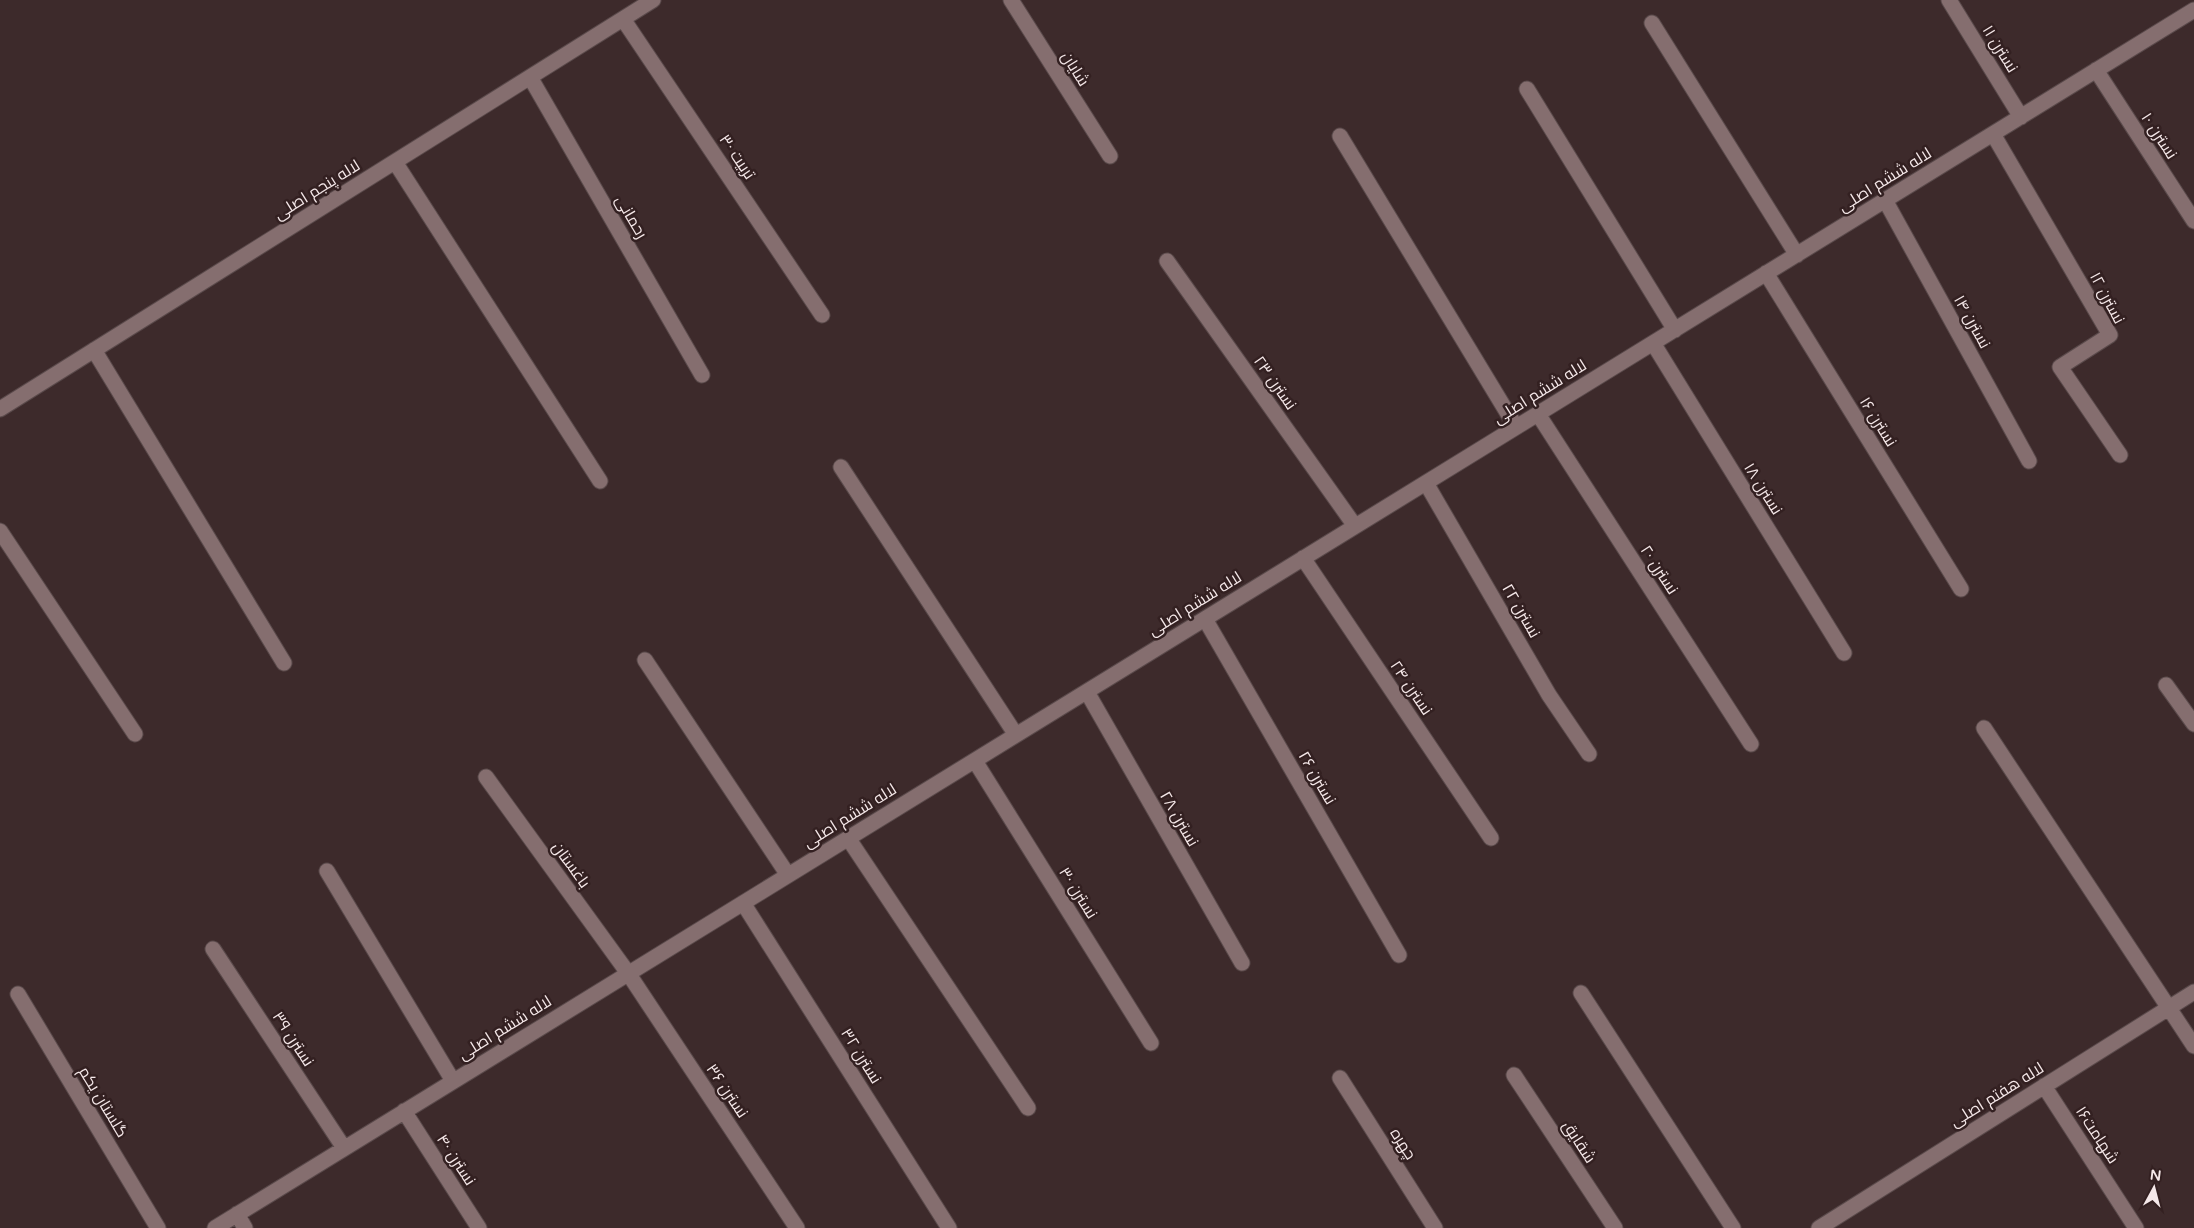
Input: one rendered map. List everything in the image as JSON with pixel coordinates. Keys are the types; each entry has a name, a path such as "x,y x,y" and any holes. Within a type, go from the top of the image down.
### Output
{"street":[{"name":"لاله پنجم اصلی","path":"0,409 653,0"},
{"name":"شایان","path":"1011,0 1110,156"},
{"name":"نسترن ۱۱","path":"1948,0 2021,117"},
{"name":"لاله ششم اصلی","path":"215,1228 2194,10"},
{"name":"تربیت ۳۰","path":"623,19 822,315"},
{"path":"1652,23 1796,255"},
{"name":"نسترن ۱۰","path":"2096,70 2194,221"},
{"name":"رحمانی","path":"530,77 702,375"},
{"path":"1526,88 1675,330"},
{"name":"نسترن ۱۲","path":"1993,134 2110,335 2060,367 2120,454"},
{"path":"1340,136 1516,427"},
{"path":"395,162 600,481"},
{"name":"نسترن ۱۴","path":"1885,200 2029,461"},
{"name":"نسترن ۲۳","path":"1167,261 1355,526"},
{"name":"نسترن ۱۶","path":"1766,273 1960,589"},
{"name":"نسترن ۱۸","path":"1652,343 1844,654"},
{"path":"94,350 284,663"},
{"name":"نسترن ۲۰","path":"1538,414 1751,744"},
{"path":"841,467 1016,735"},
{"name":"نسترن ۲۲","path":"1426,483 1550,695 1588,754"},
{"path":"0,531 135,734"},
{"name":"نسترن ۲۴","path":"1303,558 1490,838"},
{"name":"نسترن ۲۶","path":"1205,619 1399,955"},
{"path":"645,660 788,875"},
{"path":"2166,685 2194,724"},
{"name":"نسترن ۲۸","path":"1087,692 1242,963"},
{"path":"1984,728 2194,1046"},
{"name":"نسترن ۳۰","path":"975,761 1151,1043"},
{"name":"باغستان","path":"486,778 628,973"},
{"path":"848,838 1028,1108"},
{"path":"327,872 453,1081"},
{"name":"نسترن ۳۲","path":"743,903 949,1228"},
{"name":"نسترن ۳۹","path":"213,949 344,1148"},
{"name":"نسترن ۳۶","path":"628,973 797,1228"},
{"name":"لاله هفتم اصلی","path":"1819,1228 2194,992"},
{"path":"1581,993 1733,1228"},
{"name":"گلستان یکم","path":"18,994 158,1228"},
{"name":"شقایق","path":"1514,1075 1615,1228"},
{"name":"چهره","path":"1340,1078 1435,1228"},
{"name":"شهامت۱۶","path":"2044,1086 2136,1228"},
{"name":"نسترن ۴۰","path":"404,1111 479,1228"},
{"path":"237,1214 245,1228"}]}
